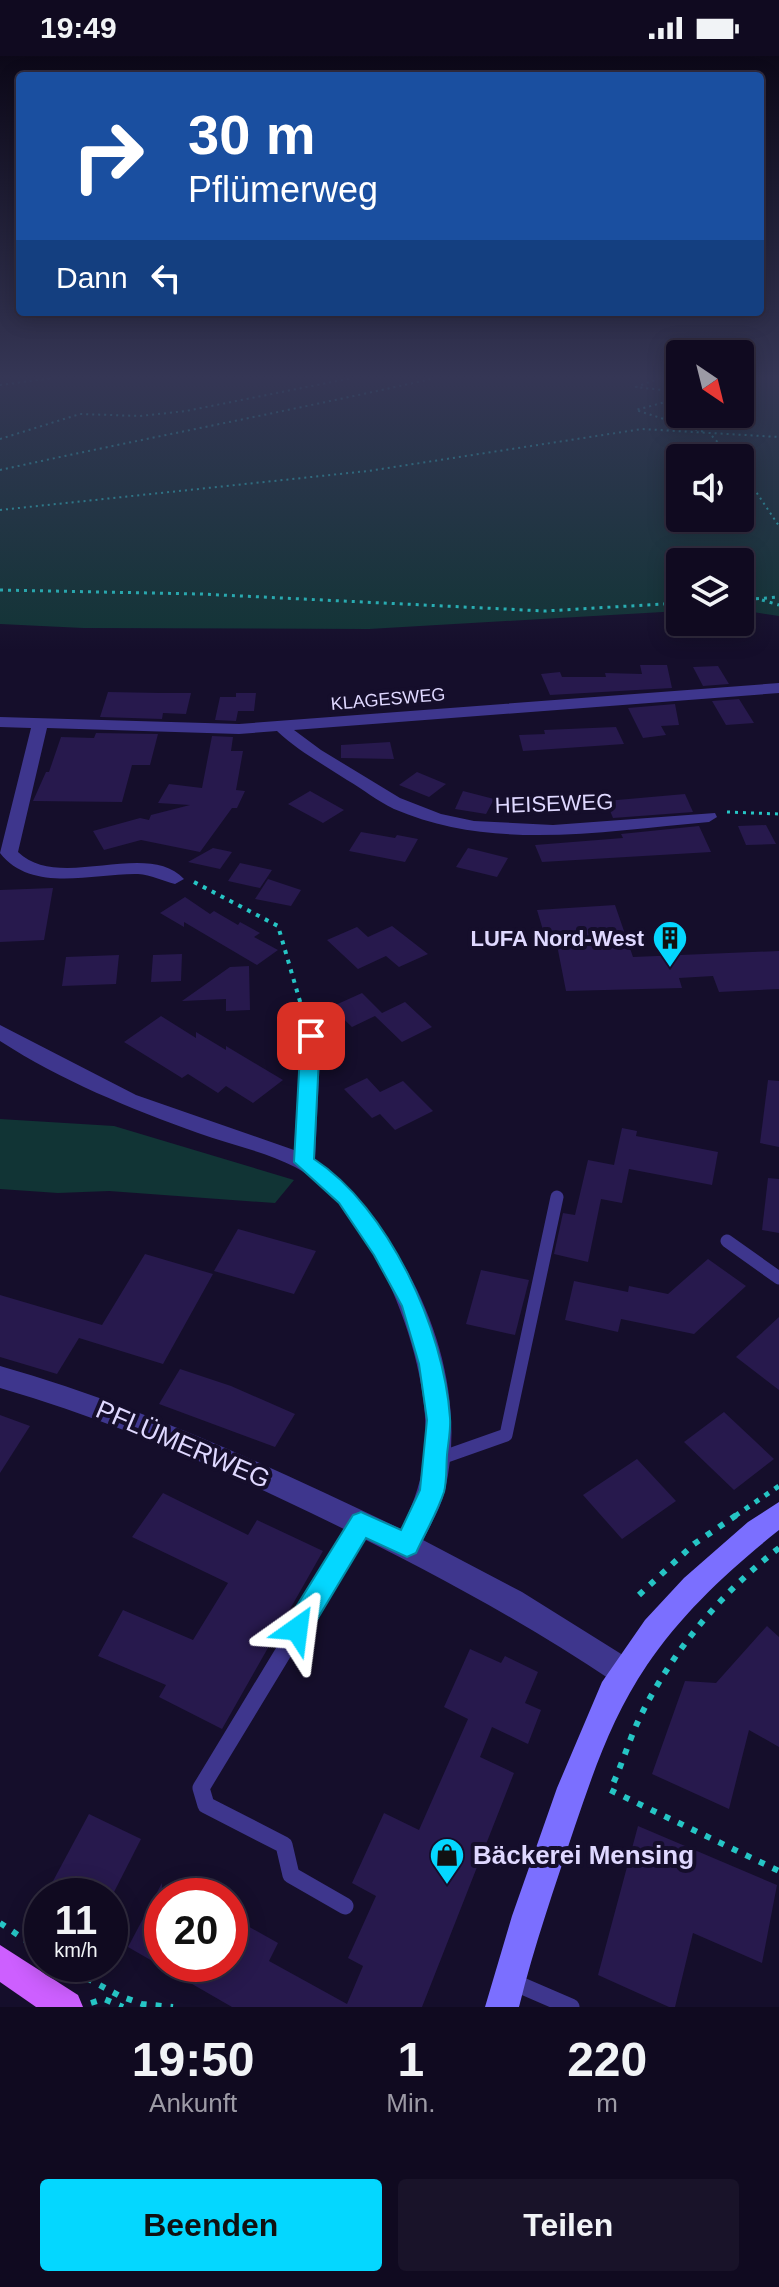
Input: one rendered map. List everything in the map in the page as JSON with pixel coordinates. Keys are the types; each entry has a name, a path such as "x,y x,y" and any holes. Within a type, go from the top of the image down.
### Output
{"main road":[{"path":"505,1994 529,1910 581,1762 602,1712 624,1672 687,1594 735,1548 779,1514"},
{"path":"0,1962 66,2007"}],"street":[{"name":"KLAGESWEG","path":"0,722 239,729 779,688"},
{"path":"40,723 9,853 17,865 41,872 142,869 175,879"},
{"name":"HEISEWEG","path":"282,727 296,742 399,804 451,821 504,829 540,829 709,817"},
{"path":"0,1032 30,1051 129,1100 304,1162 327,1178 346,1197 382,1250 412,1306 430,1364 439,1420 437,1459 432,1491 407,1545"},
{"path":"304,1162 311,1036"},
{"name":"PFLÜMERWEG","path":"0,1377 61,1393 205,1449 407,1545 494,1592 624,1672"}],"lane":[{"path":"437,1459 506,1435 557,1197"},
{"path":"727,1241 779,1278"},
{"path":"345,1906 291,1875 284,1845 206,1805 201,1788 361,1523"},
{"path":"505,1994 571,2007"}],"path":[{"path":"0,510 381,469"},
{"path":"754,489 779,526"},
{"path":"0,590 201,594 545,611 666,604"},
{"path":"754,600 779,597"},
{"path":"760,600 779,605"},
{"path":"709,817 722,812 779,814"},
{"path":"175,879 196,882 278,926 311,1036"},
{"path":"639,1595 694,1544 779,1486"},
{"path":"779,1548 710,1611 666,1670 640,1718 610,1790 779,1871"},
{"path":"0,1923 24,1939"},
{"path":"87,1982 146,2006 167,2003 173,2007"},
{"path":"75,2007 104,1999 123,2007"}],"green space":[{"path":"0,469 666,469 666,532 754,532 754,469 779,469 779,616 754,612 754,548 666,548 666,612 369,629 83,628 0,624"},
{"path":"0,1119 114,1126 294,1180 275,1203 109,1191 58,1193 0,1189"}],"building":[{"path":"640,665 667,665 672,688 550,695 541,674 560,672 562,677 606,677 605,673 642,674"},
{"path":"718,666 729,684 703,686 693,667"},
{"path":"108,692 191,693 186,714 163,713 162,719 100,717"},
{"path":"236,693 256,693 254,711 238,711 236,721 215,720 220,697 236,697"},
{"path":"739,699 754,723 726,725 712,701"},
{"path":"675,704 679,725 661,726 666,735 643,738 628,708"},
{"path":"616,727 624,744 523,751 519,735 545,734 544,730"},
{"path":"96,733 158,734 150,765 132,765 122,802 33,801 46,772 49,772 61,737 94,738"},
{"path":"212,736 233,737 231,751 243,751 236,790 245,791 237,808 232,808 200,852 141,840 104,850 93,831 140,818 149,820 151,815 190,805 158,803 169,784 202,788"},
{"path":"390,742 394,759 341,758 341,745"},
{"path":"417,772 446,784 429,797 399,785"},
{"path":"310,791 344,810 323,823 288,804"},
{"path":"463,791 494,799 486,814 455,809"},
{"path":"685,794 693,812 613,818 606,801"},
{"path":"766,825 776,844 746,845 738,826"},
{"path":"699,826 711,852 542,862 535,845 623,838 621,834"},
{"path":"361,832 418,839 405,862 349,851"},
{"path":"213,848 232,852 220,869 188,862"},
{"path":"468,848 508,858 497,877 456,867"},
{"path":"240,863 272,870 260,888 228,881"},
{"path":"268,879 301,890 291,906 255,899"},
{"path":"53,888 44,940 0,942 0,890"},
{"path":"185,897 210,914 214,911 260,933 254,937 278,950 257,965 184,922 184,927 160,913"},
{"name":"LUFA Nord-West","path":"615,905 633,957 779,951 779,989 719,992 713,976 679,978 682,988 566,991 556,940 546,940 537,910"},
{"path":"392,926 428,954 399,967 386,956 358,969 327,940 357,927 368,937"},
{"path":"182,954 181,981 151,982 153,955"},
{"path":"119,955 116,984 62,986 66,957"},
{"path":"249,966 250,1010 226,1011 226,999 182,1001 230,967"},
{"path":"362,993 382,1013 405,1002 432,1027 402,1042 375,1016 352,1027 331,1007"},
{"path":"161,1016 196,1038 196,1032 226,1050 226,1046 283,1080 253,1103 226,1086 218,1093 188,1074 182,1078 124,1042"},
{"path":"367,1078 380,1092 403,1081 433,1111 395,1130 380,1114 372,1118 344,1089"},
{"path":"768,1080 779,1081 779,1147 760,1143"},
{"path":"622,1128 637,1131 636,1136 718,1152 712,1185 629,1169 622,1203 601,1199 588,1262 554,1254 563,1213 575,1215 588,1160 614,1165"},
{"path":"768,1178 779,1179 779,1233 762,1230"},
{"path":"238,1229 316,1251 294,1294 214,1271"},
{"path":"145,1254 213,1274 163,1364 79,1338 57,1374 0,1357 0,1295 102,1325"},
{"path":"708,1259 746,1286 694,1334 621,1319 618,1332 565,1320 574,1281 628,1292 629,1286 668,1294"},
{"path":"481,1270 529,1280 515,1335 466,1324"},
{"path":"779,1317 779,1390 736,1357"},
{"path":"180,1369 231,1386 295,1414 275,1447 159,1404"},
{"path":"724,1412 774,1459 734,1490 684,1442"},
{"path":"0,1415 30,1426 0,1473"},
{"path":"637,1459 676,1501 622,1539 583,1495"},
{"path":"163,1493 248,1535 257,1520 323,1551 222,1729 159,1697 166,1685 98,1656 123,1610 193,1640 228,1583 132,1537"},
{"path":"767,1626 779,1637 779,1747 749,1730 729,1809 652,1774 685,1681 716,1683"},
{"path":"470,1649 501,1663 505,1656 538,1672 525,1703 541,1710 528,1744 492,1727 480,1757 514,1773 422,2007 232,2007 189,1982 248,1982 248,1926 278,1943 269,1961 347,2004 363,1966 348,1958 376,1896 352,1883 384,1813 419,1830 468,1719 444,1707"},
{"path":"89,1814 141,1839 121,1878 55,1878"},
{"path":"638,1826 777,1885 762,1963 693,1933 675,2007 598,1975"},
{"path":"144,1917 144,1956 128,1947"}],"place":[{"name":"LUFA Nord-West","path":"670,969"},
{"name":"Bäckerei Mensing","path":"447,1886"}],"route":[{"path":"297,1629 361,1523 407,1545 432,1491 439,1420 430,1364 412,1306 382,1250 346,1197 327,1178 304,1162 311,1036"}]}
